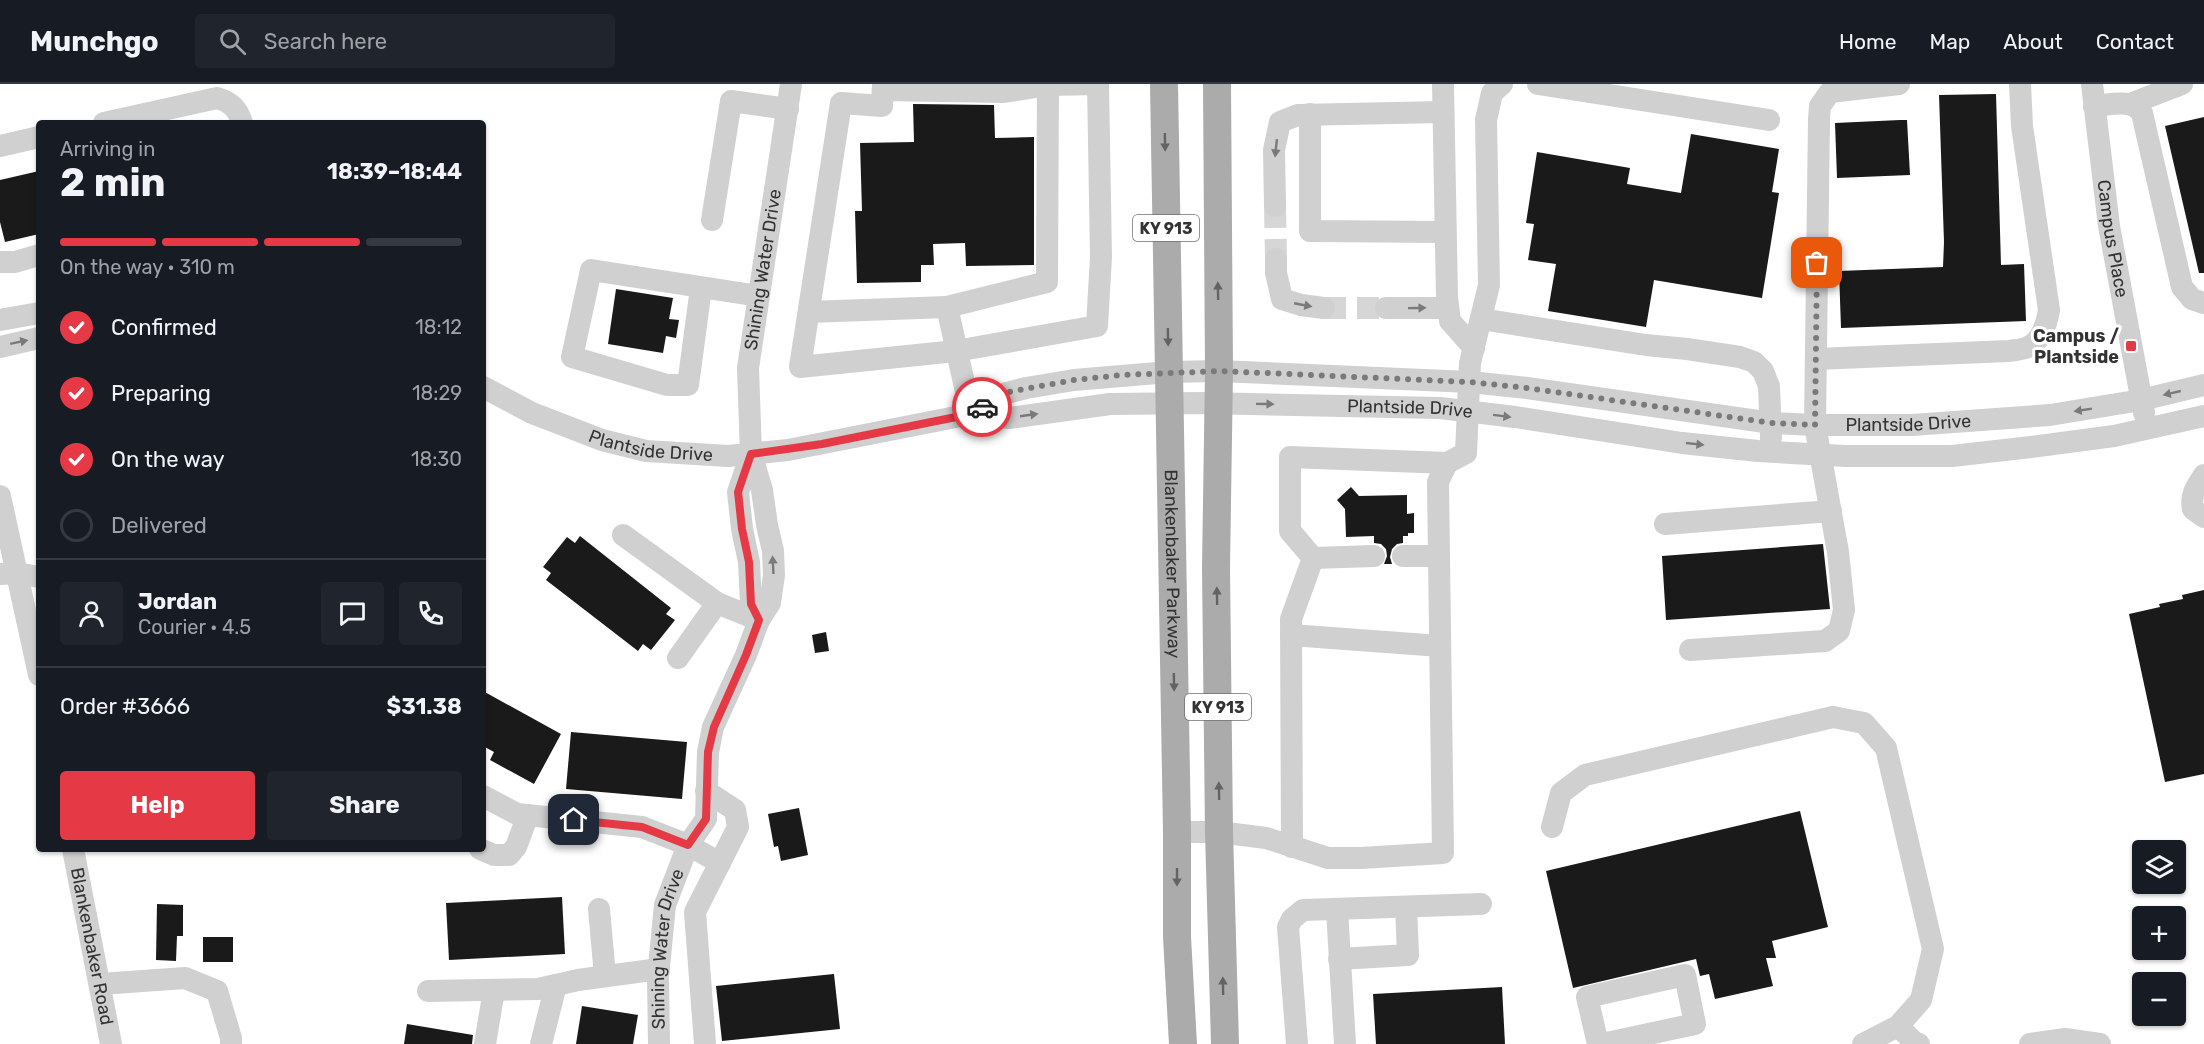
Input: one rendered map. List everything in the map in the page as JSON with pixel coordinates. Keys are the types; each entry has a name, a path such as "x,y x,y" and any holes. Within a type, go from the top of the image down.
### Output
{"main road":[{"name":"Blankenbaker Parkway","path":"1164,84 1177,937 1183,1044"},
{"name":"KY 913","path":"1217,84 1220,371 1216,568 1219,832 1225,1044"}],"street":[{"name":"Shining Water Drive","path":"659,1044 659,969 665,904 688,845 706,819 708,752 714,727 759,620 770,603 774,575 773,551 762,490 751,454 748,368 792,84"},
{"path":"1098,84 1101,257 1097,326 956,351 800,367 841,103 882,106 883,87 1004,92 1048,85 1098,84"},
{"path":"1443,84 1448,308 1450,321 1474,348"},
{"path":"1313,558 1290,531 1290,457 1447,464 1466,453 1470,363 1489,285 1486,120 1492,93 1502,84"},
{"path":"1538,84 1769,120"},
{"path":"1690,650 1825,641 1839,631 1844,610 1831,511 1815,425 1820,106 1830,92 1899,84"},
{"path":"1816,359 2008,351 2028,347 2036,341 2046,324 2049,310 2022,126 2020,84"},
{"path":"2130,104 2182,84"},
{"path":"809,312 946,307 1047,282 1048,85"},
{"path":"2093,95 2139,108 2145,123 2182,287 2192,299 2204,303"},
{"name":"Campus Place","path":"2093,95 2109,226 2147,429"},
{"path":"118,120 217,98 230,102 240,114 241,120"},
{"path":"712,220 731,101 788,109"},
{"path":"1275,206 1274,150 1280,122 1298,115 1310,114 1442,112"},
{"path":"1310,114 1310,231 1445,232"},
{"path":"0,146 36,138"},
{"path":"0,262 15,262 36,256"},
{"path":"1276,259 1276,273 1282,299 1301,305 1324,308"},
{"path":"701,288 687,385 667,385 572,357 591,270 759,296"},
{"path":"946,307 971,414"},
{"path":"1386,308 1448,308"},
{"path":"0,320 36,314"},
{"path":"1480,319 1740,357 1754,362 1763,371 1769,386 1772,423 1771,452"},
{"path":"0,347 36,339"},
{"name":"Plantside Drive","path":"971,414 1003,393 1026,388 1074,380 1169,372 1220,371 1470,382 1772,423 1815,425 1912,425 2050,415 2141,400 2204,385"},
{"name":"Plantside Drive","path":"486,388 558,424 602,440 646,451 717,455 751,454 799,448 971,414 1009,418 1110,404 1219,403 1440,408 1682,443 1821,455 1952,456 2031,447 2147,429 2204,416"},
{"path":"1620,433 1625,402"},
{"path":"1177,832 1219,832 1266,838 1328,858 1443,853 1438,482 1447,464"},
{"path":"2204,475 2191,499 2193,509 2204,517"},
{"path":"0,496 8,574 36,665"},
{"path":"1665,524 1831,511"},
{"path":"623,535 717,603 759,620"},
{"path":"1313,558 1374,556"},
{"path":"1403,556 1439,556"},
{"path":"1292,847 1291,619 1313,558"},
{"path":"8,574 36,577"},
{"path":"678,658 717,603"},
{"path":"1291,635 1440,646"},
{"path":"1552,828 1561,793 1586,775 1833,717 1864,723 1886,748 1933,949 1921,1000 1898,1026 1863,1044"},
{"path":"705,1044 695,912 738,827 735,810 706,790"},
{"path":"486,798 517,814 642,827 688,845 720,863"},
{"path":"486,852 494,855 509,855 516,847 528,815"},
{"name":"Blankenbaker Road","path":"74,852 111,1044"},
{"path":"1297,1044 1288,927 1292,919 1304,910 1481,904"},
{"path":"1339,960 1408,956 1406,907"},
{"path":"599,909 605,976"},
{"path":"1337,910 1345,1044"},
{"path":"428,991 538,989 605,976 659,969"},
{"path":"1685,975 1695,1024 1600,1044 1587,997 1685,975"},
{"path":"100,984 185,978 217,991 231,1044"},
{"path":"541,1044 556,985"},
{"path":"485,1044 494,990"},
{"path":"1898,1026 1918,1044"},
{"path":"2030,1044 2065,1039 2100,1044"}],"building":[{"path":"1996,94 2001,265 2024,264 2026,321 1841,328 1839,271 1943,267 1939,95"},
{"path":"913,104 994,105 995,138 1034,137 1034,265 966,266 965,243 933,244 934,265 921,265 921,282 857,283 855,211 862,211 860,143 914,142"},
{"path":"2204,117 2204,273 2199,273 2165,126"},
{"path":"1907,120 1910,175 1837,178 1835,123"},
{"path":"1691,134 1779,149 1772,192 1779,193 1762,298 1654,280 1646,327 1548,311 1556,264 1528,260 1534,224 1526,223 1537,152 1630,168 1627,184 1681,193"},
{"path":"36,172 36,235 5,242 0,222 0,180"},
{"path":"616,289 673,298 669,319 679,320 676,338 666,336 663,353 608,344"},
{"path":"1351,487 1359,496 1407,495 1407,514 1414,513 1414,533 1403,536 1403,543 1397,544 1392,549 1390,557 1392,564 1384,564 1387,556 1386,549 1381,544 1374,543 1374,536 1346,537 1345,509 1337,500"},
{"path":"580,536 671,608 666,614 675,620 651,650 643,644 638,651 546,580 551,573 543,567 567,537 575,543"},
{"path":"1823,544 1830,609 1666,620 1662,556"},
{"path":"2204,590 2204,774 2165,782 2129,614 2160,607 2159,604 2183,599 2182,595"},
{"path":"826,632 829,651 815,653 812,635"},
{"path":"486,693 561,734 534,784 490,760 494,752 486,748"},
{"path":"571,732 687,742 682,799 566,789"},
{"path":"799,808 808,855 781,861 778,846 774,847 768,814"},
{"path":"1800,811 1828,927 1772,941 1776,958 1766,958 1773,986 1715,999 1709,974 1700,976 1696,959 1573,988 1546,871"},
{"path":"562,897 565,954 449,960 446,903"},
{"path":"157,904 183,905 183,936 177,936 176,961 156,960"},
{"path":"203,937 233,937 233,962 203,962"},
{"path":"834,974 840,1029 722,1041 716,986"},
{"path":"1502,987 1505,1044 1376,1044 1373,994"},
{"path":"582,1006 638,1015 633,1044 576,1044"},
{"path":"407,1024 473,1035 472,1044 404,1044"}],"tunnel":[{"path":"1275,206 1276,259"},
{"path":"1324,308 1386,308"}],"way so far":[{"path":"982,407 1003,393 1074,380 1169,372 1220,371 1470,382 1772,423 1815,425 1817,263"}],"place":[{"name":"Campus / Plantside","path":"2131,346"}],"route":[{"path":"574,820 642,827 688,845 706,819 708,752 714,727 759,620 751,604 749,562 738,492 751,454 822,444 971,414 982,407"}]}
